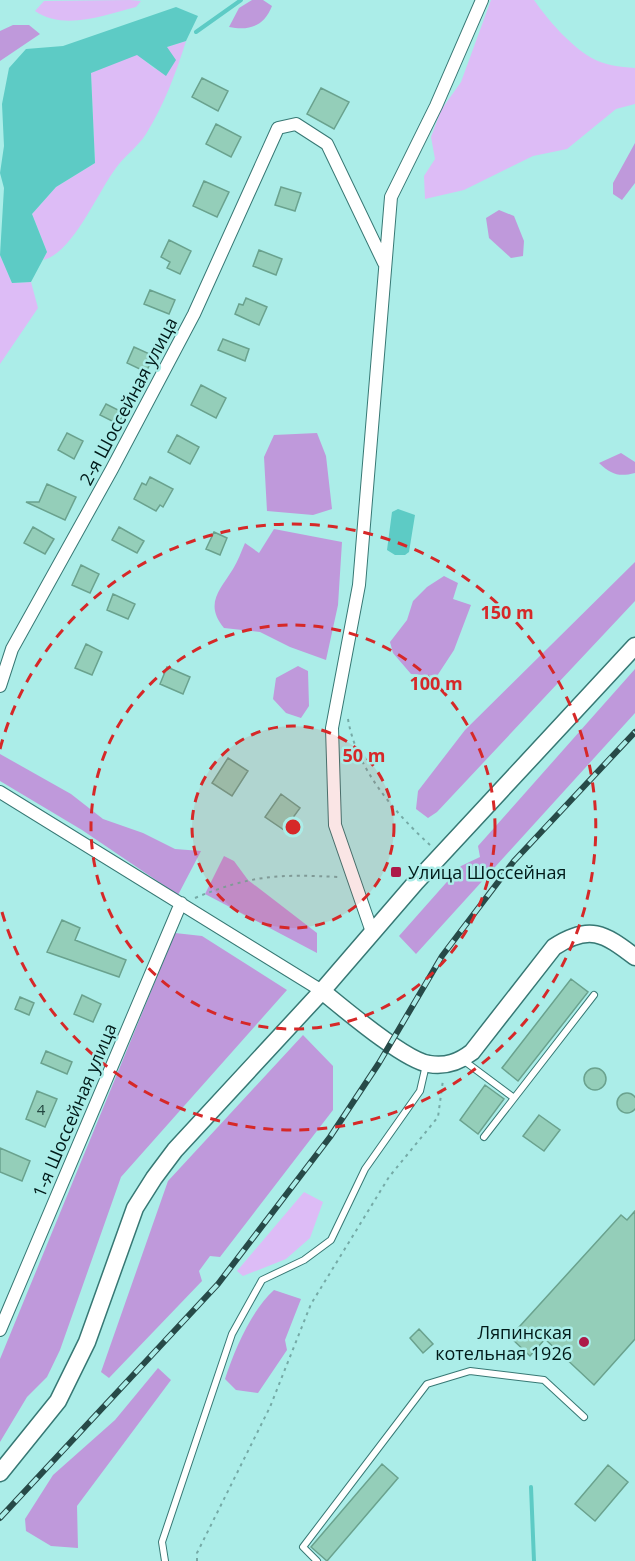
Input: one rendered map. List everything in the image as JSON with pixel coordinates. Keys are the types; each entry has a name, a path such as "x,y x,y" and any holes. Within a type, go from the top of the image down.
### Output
{"main road":[{"path":"0,1473 58,1401 87,1342 135,1208 153,1178 175,1150 321,991 441,855 635,646"},
{"path":"321,991 391,1044 426,1064 445,1065 463,1059 472,1052 554,947 573,934 592,932 617,943 635,957"}],"street":[{"path":"372,932 335,825 332,728 359,585 391,197 436,106 482,0"},
{"name":"2-я Шоссейная улица","path":"0,686 12,649 112,469 194,314 278,128 296,124 327,144 385,264"},
{"path":"0,792 321,991"},
{"name":"1-я Шоссейная улица","path":"0,1330 181,903"}],"lane":[{"path":"484,1137 594,995"},
{"path":"463,1059 514,1098"},
{"path":"165,1561 162,1542 232,1334 262,1280 304,1260 331,1240 365,1169 420,1091 426,1064"},
{"path":"317,1561 303,1547 427,1384 470,1371 544,1380 584,1417"}],"path":[{"path":"347,718 351,740 390,806 441,855"},
{"path":"181,903 228,884 280,874 353,878"},
{"path":"197,1561 197,1553 270,1407 312,1304 389,1178 438,1117 445,1065"}],"shaded area":[{"path":"252,0 263,0 272,6 265,18 255,26 229,27 239,8"},
{"path":"491,0 534,0 559,31 590,57 606,64 635,68 635,104 616,109 567,149 533,156 464,190 425,199 424,176 435,159 431,137 441,110 461,82"},
{"path":"44,1 141,1 136,7 72,21 46,17 35,11"},
{"path":"13,25 29,25 40,34 0,61 0,31"},
{"path":"186,41 169,89 146,134 116,168 74,234 54,255 43,260 47,252 32,214 56,187 95,163 91,73 137,54 155,69 167,47"},
{"path":"635,143 635,183 622,200 613,194 613,183"},
{"path":"499,210 514,216 524,241 523,256 511,258 489,238 486,218"},
{"path":"0,255 12,283 31,282 38,308 0,364"},
{"path":"317,433 326,456 332,509 313,515 267,511 264,457 274,435"},
{"path":"621,453 635,462 635,473 616,474 599,463"},
{"path":"274,529 342,542 338,605 326,660 290,647 260,632 224,628 215,612 216,597 235,566 245,543 259,553"},
{"path":"635,562 635,601 437,812 428,818 416,809 418,791 465,730"},
{"path":"444,576 458,583 453,599 471,605 454,650 437,676 411,674 393,653 390,642 407,620 413,601 427,587"},
{"path":"298,666 308,671 309,706 301,718 286,713 273,699 276,678"},
{"path":"635,669 635,713 416,954 399,936 461,866 480,857 478,846"},
{"path":"0,754 71,794 103,819 143,833 175,849 201,851 178,895 82,830 0,781"},
{"path":"224,856 234,861 248,880 317,933 317,953 205,894"},
{"path":"175,933 202,936 287,990 121,1177 60,1350 47,1377 27,1397 0,1442 0,1359"},
{"path":"303,1035 333,1066 333,1110 220,1257 210,1256 199,1271 202,1281 109,1378 101,1372 168,1181"},
{"path":"304,1192 323,1202 310,1238 286,1259 243,1276 237,1271"},
{"path":"274,1290 301,1299 285,1340 287,1350 258,1393 236,1390 225,1379 229,1367 251,1319"},
{"path":"158,1368 171,1380 77,1506 78,1548 51,1546 26,1531 25,1519 53,1475 115,1420"}],"water":[{"path":"176,7 198,16 186,41 167,47 176,60 166,76 137,55 91,73 95,163 56,187 32,214 47,252 31,282 12,283 0,255 4,188 0,173 4,146 2,104 9,68 26,49 63,46"},
{"path":"398,509 415,515 409,552 405,555 395,555 387,550 392,512"}],"building":[{"path":"202,78 228,91 218,111 192,97"},
{"path":"321,88 349,102 334,129 307,114"},
{"path":"216,124 241,137 231,157 206,144"},
{"path":"204,181 229,192 217,217 193,206"},
{"path":"281,187 301,193 295,211 275,205"},
{"path":"169,240 191,251 180,274 167,268 170,262 161,257"},
{"path":"259,250 282,259 276,275 253,266"},
{"path":"150,290 175,300 169,314 144,304"},
{"path":"246,298 267,307 259,325 235,314 239,304 243,305"},
{"path":"223,339 249,349 245,361 218,350"},
{"path":"134,347 154,356 146,372 127,363"},
{"path":"201,385 226,398 216,418 191,405"},
{"path":"106,404 124,413 118,424 100,415"},
{"path":"67,433 83,441 74,459 58,450"},
{"path":"177,435 199,447 190,464 168,452"},
{"path":"150,477 173,489 163,507 160,505 156,511 134,499 142,483 146,485"},
{"path":"47,484 76,497 65,520 26,502 39,502"},
{"path":"33,527 54,539 45,554 24,543"},
{"path":"119,527 144,541 137,553 112,540"},
{"path":"214,532 227,538 220,555 206,549"},
{"path":"81,565 99,574 90,593 72,585"},
{"path":"113,594 135,604 128,619 107,610"},
{"path":"86,644 102,652 92,675 75,668"},
{"path":"167,667 190,677 183,694 160,684"},
{"path":"228,758 248,771 232,796 212,783"},
{"path":"281,794 300,808 284,830 265,817"},
{"path":"62,920 80,928 75,940 126,960 119,977 47,952"},
{"path":"571,979 588,992 518,1081 502,1068"},
{"path":"82,995 101,1004 93,1022 74,1014"},
{"path":"20,997 34,1003 29,1015 15,1009"},
{"path":"46,1051 72,1062 67,1074 41,1063"},
{"path":"595,1068 603,1071 606,1079 603,1087 595,1090 587,1087 584,1079 587,1071"},
{"path":"485,1085 504,1099 478,1134 460,1120"},
{"path":"37,1091 57,1099 45,1127 26,1119"},
{"path":"627,1093 634,1096 637,1103 634,1110 627,1113 620,1110 617,1103 620,1096"},
{"path":"539,1115 560,1130 544,1151 523,1136"},
{"path":"0,1148 30,1161 22,1181 0,1172"},
{"path":"635,1211 635,1339 594,1385 545,1339 530,1356 510,1337 621,1215 627,1220"},
{"path":"419,1329 433,1344 423,1353 410,1338"},
{"path":"382,1464 398,1478 327,1561 311,1547"},
{"path":"608,1465 628,1482 595,1521 575,1504"}],"waterway":[{"path":"196,32 241,0"},
{"path":"531,1487 534,1561"}],"railway":[{"path":"0,1518 218,1284 330,1137 379,1063 442,956 514,861 635,732"}],"place":[{"name":"Улица Шоссейная","path":"396,872"},
{"name":"Ляпинская котельная 1926","path":"584,1342"}]}
